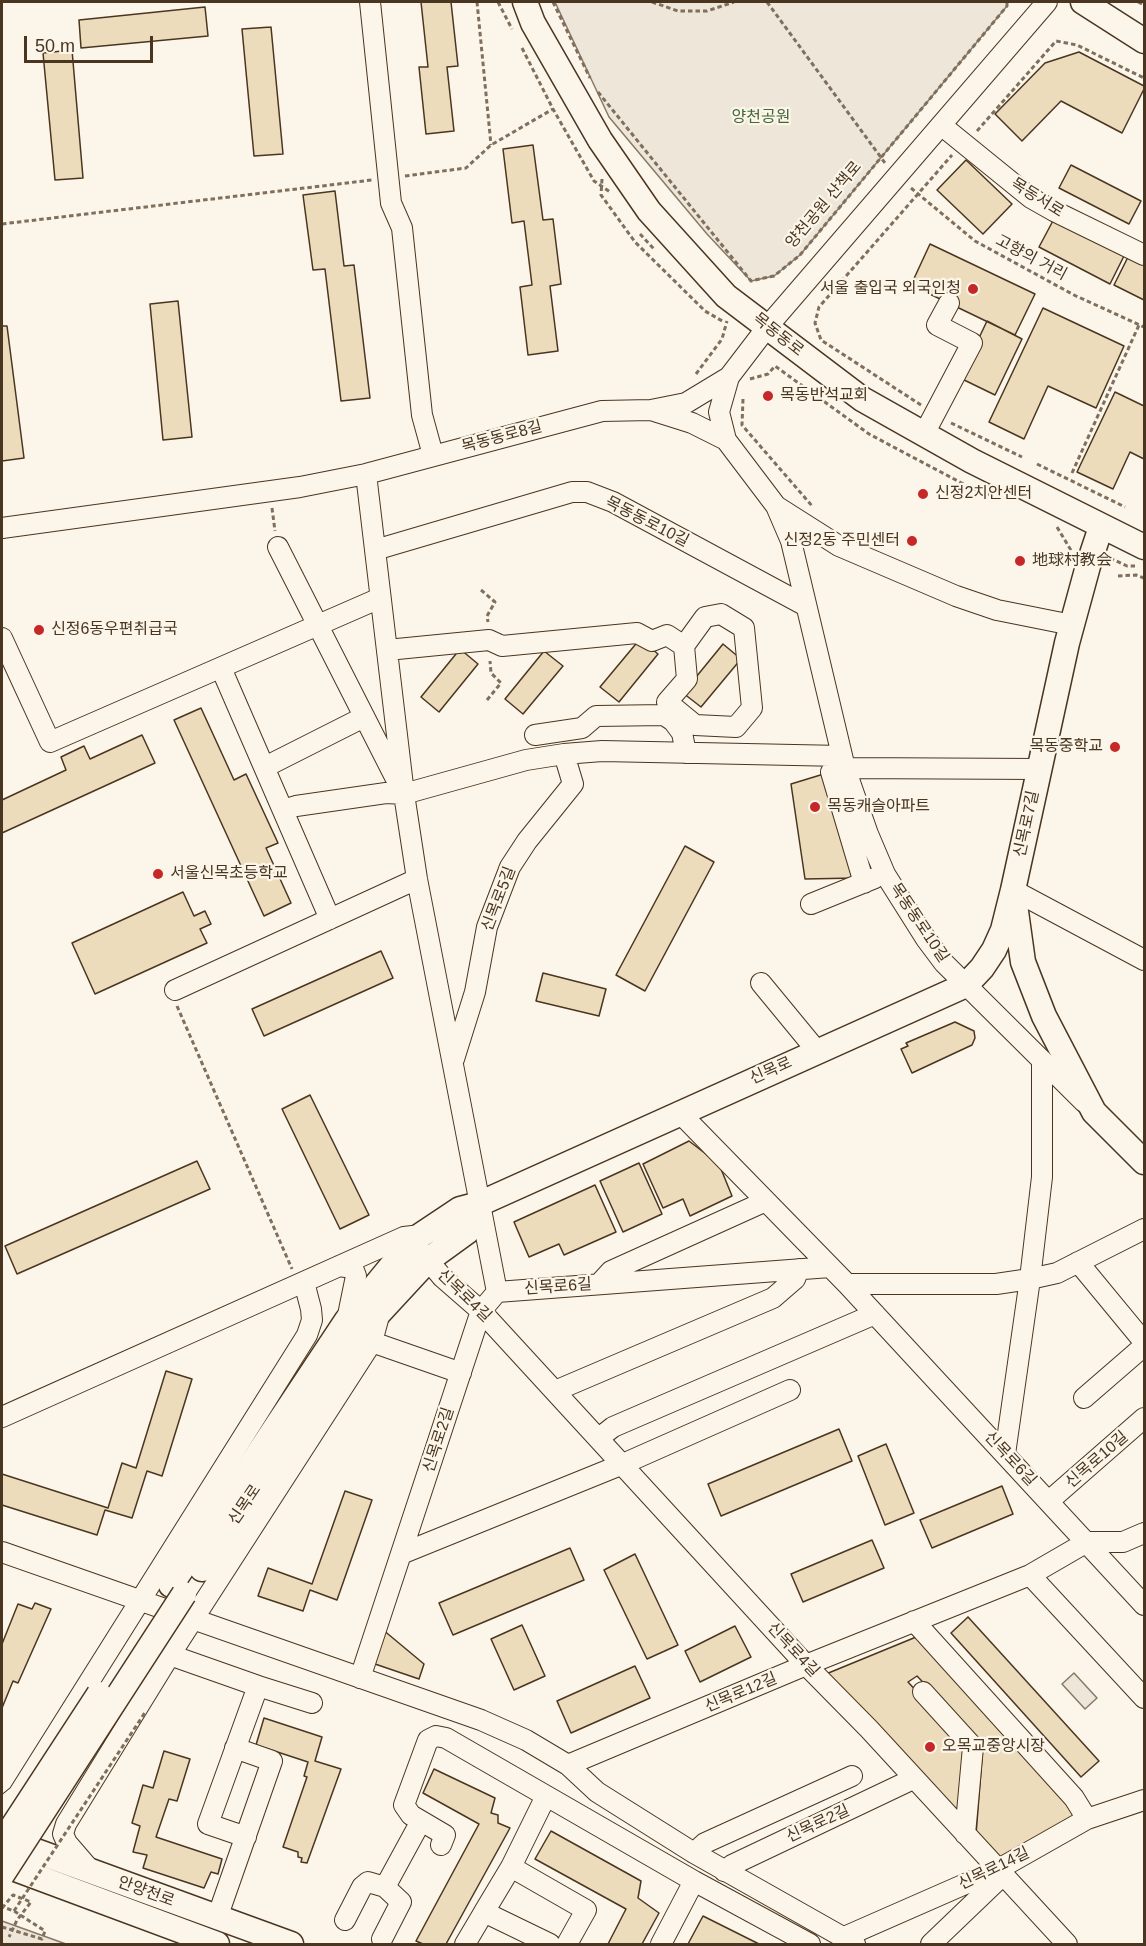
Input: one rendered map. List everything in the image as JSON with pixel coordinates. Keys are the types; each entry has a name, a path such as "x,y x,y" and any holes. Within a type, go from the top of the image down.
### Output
{"main road":[{"name":"목동동로","path":"525,2 533,23 600,140 649,211 726,296 862,399 981,466 1144,547"},
{"path":"1083,2 1144,41"},
{"name":"신목로7길","path":"1094,1112 1044,1016 1023,962 1013,890 1072,625 1101,526"},
{"path":"966,985 982,968 994,950 1003,930 1013,890"},
{"name":"신목로","path":"178,1590 347,1320 399,1257 421,1235 460,1209 479,1204 678,1112 966,985"},
{"path":"1094,1112 1144,1162"},
{"name":"신목로","path":"17,1817 366,1327 379,1316 428,1260 468,1231 479,1204"},
{"path":"2,1841 17,1817"},
{"path":"2,1875 17,1817"},
{"name":"안양천로","path":"2,1841 291,1944"},
{"name":"안양천로","path":"2,1864 217,1944"}],"street":[{"path":"370,2 391,203 402,228 422,415 433,455"},
{"name":"목동동로10길","path":"966,985 944,963 926,939 885,874 868,834 843,762 790,541 776,506 726,440 719,412 768,326 1047,2"},
{"name":"목동서로","path":"941,124 1031,198 1144,255"},
{"path":"924,434 972,343 937,325 949,303"},
{"name":"목동동로8길","path":"2,528 269,491 366,474 602,411 651,410 686,403 737,379"},
{"path":"651,410 692,423 726,440"},
{"name":"신목로5길","path":"366,474 404,794 417,879 479,1204"},
{"name":"목동동로10길","path":"375,550 572,492 587,492 612,502 806,606"},
{"path":"776,506 839,546 956,597 997,610 1072,625"},
{"path":"278,548 317,626"},
{"path":"2,638 50,742 380,598"},
{"path":"721,614 744,628 752,708 736,727 695,725 667,702 687,679 684,646 705,617 721,614"},
{"name":"신목로5길","path":"317,626 404,794"},
{"path":"387,650 489,640 502,646 637,633 652,641 667,635 684,646"},
{"path":"221,668 330,919"},
{"path":"535,735 582,728 596,716 664,715 673,721 682,733 686,753"},
{"path":"265,767 364,717"},
{"path":"283,810 296,806 386,793 404,794 526,760 602,751 1039,770"},
{"name":"신목로5길","path":"453,1062 475,993 487,927 510,867 527,841 573,784 564,754"},
{"path":"843,762 831,772 849,858 864,883"},
{"path":"811,904 885,874"},
{"path":"175,990 417,879"},
{"path":"1013,890 1144,960"},
{"path":"761,983 817,1051"},
{"path":"966,985 1094,1112"},
{"path":"1005,1454 1042,1177 1042,1060"},
{"name":"신목로6길","path":"678,1112 847,1284 1144,1605"},
{"path":"599,1284 611,1271 766,1201"},
{"path":"479,1204 497,1292"},
{"path":"847,1284 996,1284 1030,1279 1057,1273 1144,1229"},
{"name":"신목로","path":"2,1417 404,1237 421,1235"},
{"name":"신목로4길","path":"428,1260 442,1277 481,1311 806,1665 869,1729 1067,1944"},
{"path":"1078,1262 1144,1347 1084,1398"},
{"path":"339,1266 353,1268 356,1276 347,1320"},
{"name":"신목로6길","path":"497,1292 830,1267"},
{"path":"555,1391 773,1298 795,1279 799,1269"},
{"path":"17,1817 18,1794 307,1335 312,1320 304,1282"},
{"name":"신목로2길","path":"360,1678 481,1311 497,1292"},
{"path":"599,1438 613,1427 875,1314"},
{"path":"92,1872 67,1843 63,1834 66,1824 192,1620 372,1342 379,1316"},
{"path":"372,1342 461,1373"},
{"path":"401,1554 623,1464 790,1390"},
{"name":"신목로10길","path":"1049,1501 1144,1418"},
{"path":"1087,1542 1123,1542 1144,1533"},
{"name":"신목로12길","path":"568,1765 806,1665 1030,1575 1087,1542"},
{"path":"2,1552 481,1720 526,1740 568,1765 597,1792 694,1853 848,1941"},
{"path":"1030,1575 1144,1698"},
{"path":"914,1622 1056,1769 1087,1819"},
{"path":"170,1655 312,1703"},
{"path":"246,1837 208,1824 246,1754 258,1686"},
{"path":"923,1692 973,1747 965,1834"},
{"path":"441,1845 445,1835 411,1815 404,1805 428,1740 436,1737 446,1738 694,1881 810,1944"},
{"path":"217,1918 272,1761 246,1754"},
{"path":"35,1767 50,1781 61,1786 88,1786"},
{"name":"신목로2길","path":"694,1853 705,1844 852,1776"},
{"name":"신목로2길","path":"724,1871 732,1864 913,1779"},
{"path":"465,1944 484,1912 510,1879 546,1796"},
{"name":"신목로14길","path":"848,1941 1000,1873 1087,1819 1144,1800"},
{"path":"385,1887 421,1821"},
{"path":"931,1944 1000,1873"},
{"path":"510,1879 586,1910 567,1944"},
{"path":"661,1944 694,1881"},
{"path":"345,1920 362,1887 368,1882 385,1887 401,1902 382,1939"},
{"path":"484,1912 550,1944"}],"path":[{"path":"477,2 491,145"},
{"path":"553,2 591,79"},
{"path":"652,2 678,11 706,11 734,2"},
{"name":"고향의 거리","path":"768,2 896,177 975,241 1074,295 1144,327"},
{"name":"양천공원 산책로","path":"595,89 751,280 774,276 800,255 1007,6 1007,2"},
{"path":"1138,2 1144,5"},
{"path":"972,136 1056,41 1077,45 1144,78"},
{"path":"394,177 466,168 491,145 553,110"},
{"path":"925,408 821,340 814,323 819,307 954,153"},
{"path":"2,224 383,178"},
{"path":"1072,473 1139,325"},
{"path":"737,379 768,374 775,366 869,434 971,488 1001,499"},
{"path":"744,392 742,424 818,512"},
{"path":"949,422 1022,457"},
{"path":"1037,464 1125,507"},
{"path":"269,491 278,548"},
{"path":"1056,526 1072,552"},
{"path":"1118,576 1136,575 1144,578"},
{"path":"175,990 174,1000 295,1275 277,1282 282,1292"},
{"path":"14,1911 146,1711"},
{"path":"2,1927 42,1938 45,1931 14,1911 3,1907 13,1895 31,1902 17,1920 9,1937"}],"green space":[{"name":"양천공원","path":"555,2 1007,2 1007,6 800,255 774,276 751,281 707,234 609,117"},
{"path":"1074,1673 1097,1698 1085,1709 1062,1684"},
{"path":"2,1921 66,1944 2,1944"}],"building":[{"path":"421,2 451,2 458,66 447,67 454,131 426,134 419,67 428,67"},
{"path":"205,7 208,36 81,48 79,20"},
{"path":"271,27 283,154 254,156 242,29"},
{"path":"72,50 83,178 55,180 43,53"},
{"path":"1079,52 1144,86 1122,133 1061,101 1022,141 995,114 1045,63"},
{"path":"533,145 543,220 553,219 561,284 550,286 558,351 528,355 520,287 532,285 524,221 512,223 503,149"},
{"path":"966,160 1012,204 983,234 937,190"},
{"path":"1071,165 1141,201 1129,224 1059,188"},
{"path":"335,191 344,266 354,265 370,398 341,401 325,269 313,270 303,195"},
{"path":"1055,217 1125,254 1110,284 1039,247"},
{"name":"서울 출입국 외국인청","path":"930,244 1035,294 1015,335 911,285"},
{"path":"1128,257 1144,264 1144,300 1114,285"},
{"path":"178,301 192,437 163,440 150,304"},
{"path":"1043,308 1124,346 1096,408 1048,386 1024,439 989,422"},
{"path":"987,321 1022,339 995,395 960,378"},
{"path":"2,326 7,326 24,458 2,461"},
{"path":"1115,392 1144,406 1144,459 1130,452 1113,489 1077,472"},
{"path":"640,639 658,654 619,702 600,687"},
{"path":"723,644 741,659 701,707 683,693"},
{"path":"460,649 478,664 439,712 421,697"},
{"path":"544,651 563,666 523,714 505,699"},
{"path":"201,708 234,780 246,774 278,843 266,848 291,903 264,916 174,720"},
{"path":"142,735 155,763 2,833 2,800 66,770 61,757 84,746 90,759"},
{"name":"목동캐슬아파트","path":"827,773 856,878 805,879 791,784"},
{"path":"685,846 714,862 645,991 616,975"},
{"path":"183,892 194,916 205,911 211,924 200,929 207,943 95,994 72,943"},
{"path":"381,951 393,978 264,1036 252,1009"},
{"path":"543,973 606,989 599,1016 536,1001"},
{"path":"955,1022 974,1031 975,1038 972,1045 912,1073 901,1049 908,1046 906,1043"},
{"path":"310,1095 369,1215 340,1229 282,1109"},
{"path":"689,1141 719,1164 732,1196 690,1216 683,1199 663,1208 643,1164"},
{"path":"197,1161 210,1189 17,1274 5,1246"},
{"path":"639,1163 662,1214 623,1232 600,1181"},
{"path":"595,1185 616,1232 564,1255 559,1244 529,1257 514,1222"},
{"path":"166,1371 192,1379 162,1476 147,1471 132,1518 105,1510 97,1535 2,1505 2,1474 108,1508 122,1463 136,1468"},
{"path":"839,1429 852,1461 721,1516 708,1484"},
{"path":"886,1444 914,1513 885,1525 858,1456"},
{"path":"1002,1486 1013,1514 932,1548 920,1520"},
{"path":"345,1491 372,1500 337,1600 310,1590 303,1611 258,1596 268,1568 312,1584"},
{"path":"872,1540 884,1568 803,1602 791,1574"},
{"path":"570,1548 584,1580 453,1635 439,1603"},
{"path":"635,1554 678,1645 647,1659 604,1570"},
{"path":"35,1603 51,1609 18,1683 13,1681 2,1708 2,1644 18,1604 32,1609"},
{"path":"968,1617 1099,1761 1081,1777 951,1633"},
{"path":"522,1625 545,1676 514,1690 491,1639"},
{"path":"735,1626 751,1657 700,1682 685,1651"},
{"path":"382,1629 424,1664 419,1679 375,1664 371,1654"},
{"name":"오목교중앙시장","path":"921,1635 1078,1817 1001,1861 976,1835 983,1745 917,1676 908,1682 969,1748 962,1822 826,1674"},
{"path":"635,1666 650,1698 571,1733 557,1701"},
{"path":"264,1718 322,1737 315,1761 341,1769 307,1863 301,1862 302,1858 298,1857 298,1852 283,1847 307,1777 304,1776 308,1762 256,1745"},
{"path":"164,1751 190,1759 177,1801 169,1799 156,1837 222,1859 218,1874 211,1872 204,1888 143,1868 147,1855 133,1852 140,1826 132,1823 143,1785 153,1788"},
{"path":"434,1769 495,1798 491,1813 498,1815 498,1823 510,1828 446,1944 423,1944 416,1941 479,1824 423,1793"},
{"path":"551,1831 641,1881 638,1898 659,1913 642,1944 608,1944 626,1909 535,1859"},
{"path":"703,1916 759,1944 688,1944"}],"place":[{"name":"서울 출입국 외국인청","path":"973,289"},
{"name":"목동반석교회","path":"768,396"},
{"name":"신정2치안센터","path":"923,494"},
{"name":"신정2동 주민센터","path":"912,541"},
{"name":"地球村教会","path":"1020,561"},
{"name":"신정6동우편취급국","path":"39,630"},
{"name":"목동중학교","path":"1115,747"},
{"name":"목동캐슬아파트","path":"815,807"},
{"name":"서울신목초등학교","path":"158,874"},
{"name":"오목교중앙시장","path":"930,1747"}]}
